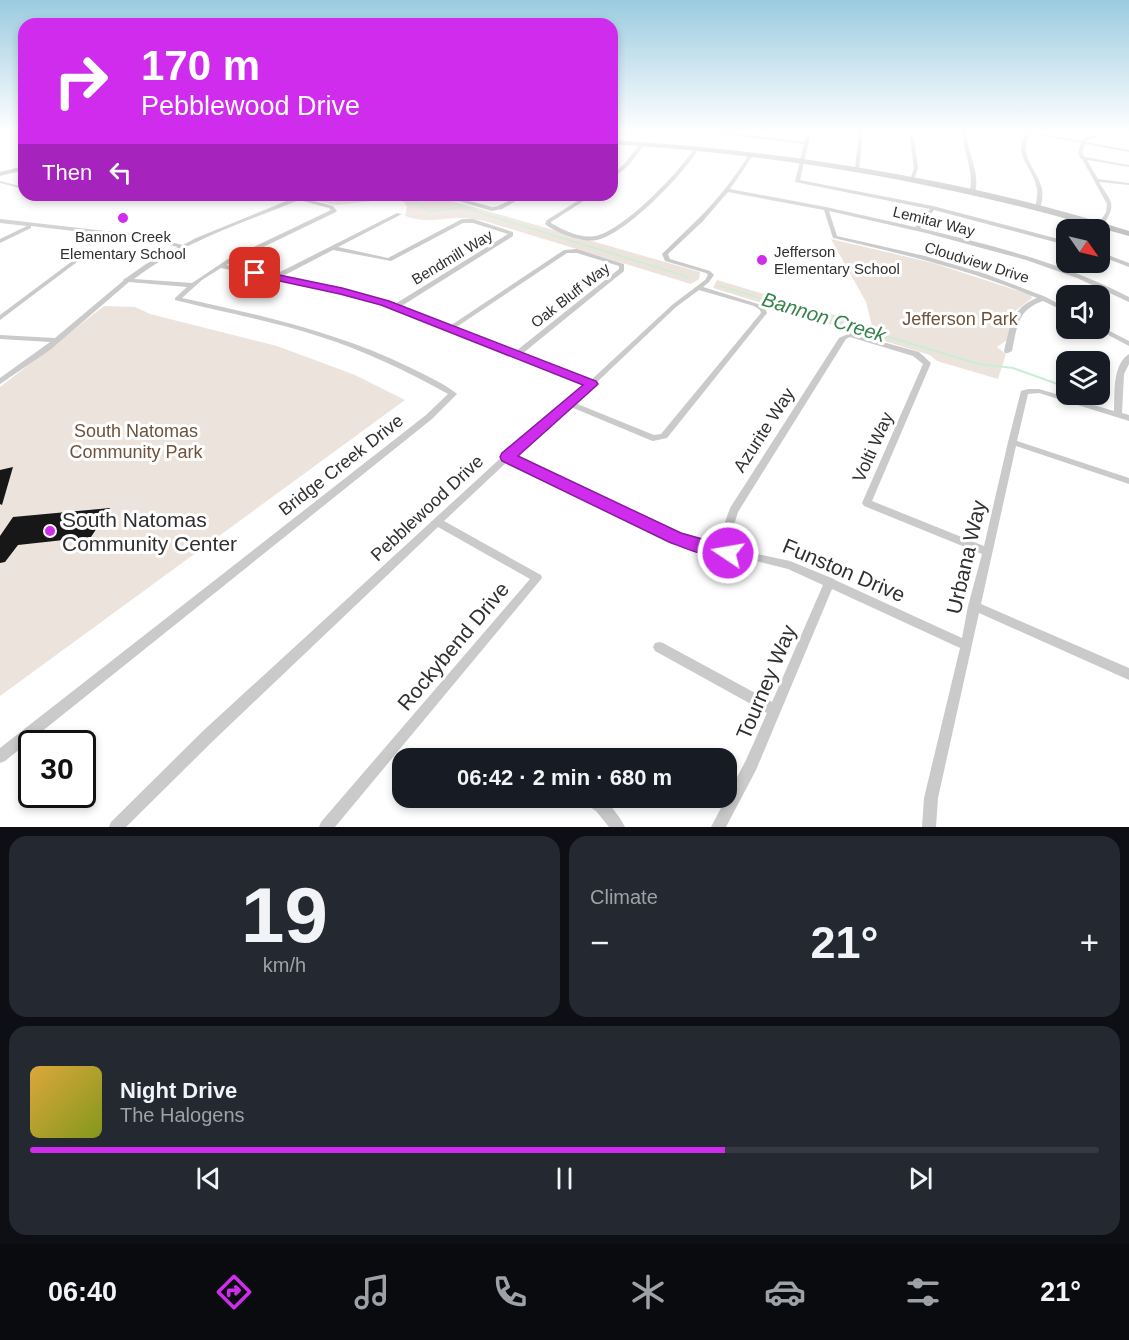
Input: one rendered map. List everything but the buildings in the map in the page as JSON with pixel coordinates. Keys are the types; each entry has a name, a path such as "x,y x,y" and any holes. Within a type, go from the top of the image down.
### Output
{"street":[{"path":"581,201 549,221 548,224 589,238 603,236 653,199 682,170"},
{"path":"699,288 710,278 710,274 667,260 665,254 700,222 743,170"},
{"path":"800,170 797,181 933,208 1056,240"},
{"path":"856,170 972,193 1078,219"},
{"path":"912,180 915,170"},
{"path":"972,193 976,177 974,170"},
{"path":"1032,170 1041,189 1041,198 1037,208"},
{"path":"1088,170 1110,204 1105,219"},
{"path":"1095,180 1129,184"},
{"path":"0,182 18,186"},
{"name":"Lemitar Way","path":"726,190 826,208 917,228 1042,263 1129,300"},
{"path":"0,382 57,340 126,280 181,246 291,201"},
{"path":"126,280 192,285 220,266 334,211 329,206 310,201"},
{"path":"468,201 493,209 510,201"},
{"name":"Cloudview Drive","path":"826,208 835,237 960,269 1018,287 1056,305"},
{"path":"917,228 933,208"},
{"path":"275,277 399,214"},
{"path":"0,221 141,237 181,246"},
{"name":"Bendmill Way","path":"333,248 389,260 462,221 473,221 511,233 510,237 395,307"},
{"path":"0,242 30,226"},
{"path":"1110,228 1129,234"},
{"name":"Oak Bluff Way","path":"451,328 566,251 578,251 622,266 622,270 517,354"},
{"path":"1110,258 1129,265"},
{"path":"0,318 75,261"},
{"path":"220,266 342,291 395,307 592,384"},
{"name":"Bridge Creek Drive","path":"0,756 429,417 453,394 405,368 340,340 283,323 177,299 192,285"},
{"path":"570,404 653,438 664,436 764,313 763,309 756,305 699,288"},
{"name":"Pebblewood Drive","path":"116,827 217,728 507,457 570,404 674,306 699,288"},
{"path":"1008,351 1019,311 1027,304 1044,298"},
{"path":"1110,334 1129,344"},
{"name":"Volti Way","path":"850,335 916,354 927,363 867,503 987,552"},
{"name":"Azurite Way","path":"728,553 728,528 733,511 843,338 850,335"},
{"path":"0,337 57,340"},
{"path":"1124,416 1120,374 1129,356"},
{"name":"Urbana Way","path":"929,827 930,798 1024,393 1039,391 1124,416"},
{"path":"1012,442 1129,481"},
{"name":"Funston Drive","path":"507,457 675,538 728,553 780,562 830,582 965,645"},
{"name":"Rockybend Drive","path":"326,827 537,578 437,522"},
{"name":"Tourney Way","path":"718,827 736,797 830,582"},
{"path":"974,606 1129,674"},
{"path":"658,647 775,710"},
{"path":"603,808 618,827"}],"green space":[{"path":"318,201 375,201 336,205"},
{"path":"401,201 452,201 700,272 699,279 691,284 485,221 465,218 427,220 412,218 405,216 407,207"},
{"name":"Jefferson Park","path":"831,239 933,263 1031,295 1032,298 1014,312 1007,340 997,347 1006,354 998,379 937,361 930,355 713,288 717,280 872,326 866,302"},
{"name":"South Natomas Community Park","path":"104,306 135,307 150,314 277,346 355,375 405,400 0,696 0,387"}],"waterway":[{"name":"Bannon Creek","path":"416,201 428,212 462,207 688,277"},
{"name":"Bannon Creek","path":"720,286 810,313"},
{"name":"Bannon Creek","path":"805,312 979,364 1013,368 1056,383"}],"place":[{"name":"Bannon Creek Elementary School","path":"123,218"},
{"name":"Jefferson Elementary School","path":"762,260"},
{"name":"South Natomas Community Center","path":"50,531"}],"route":[{"path":"255,273 367,297 592,384 507,457 675,538 728,553"}]}
